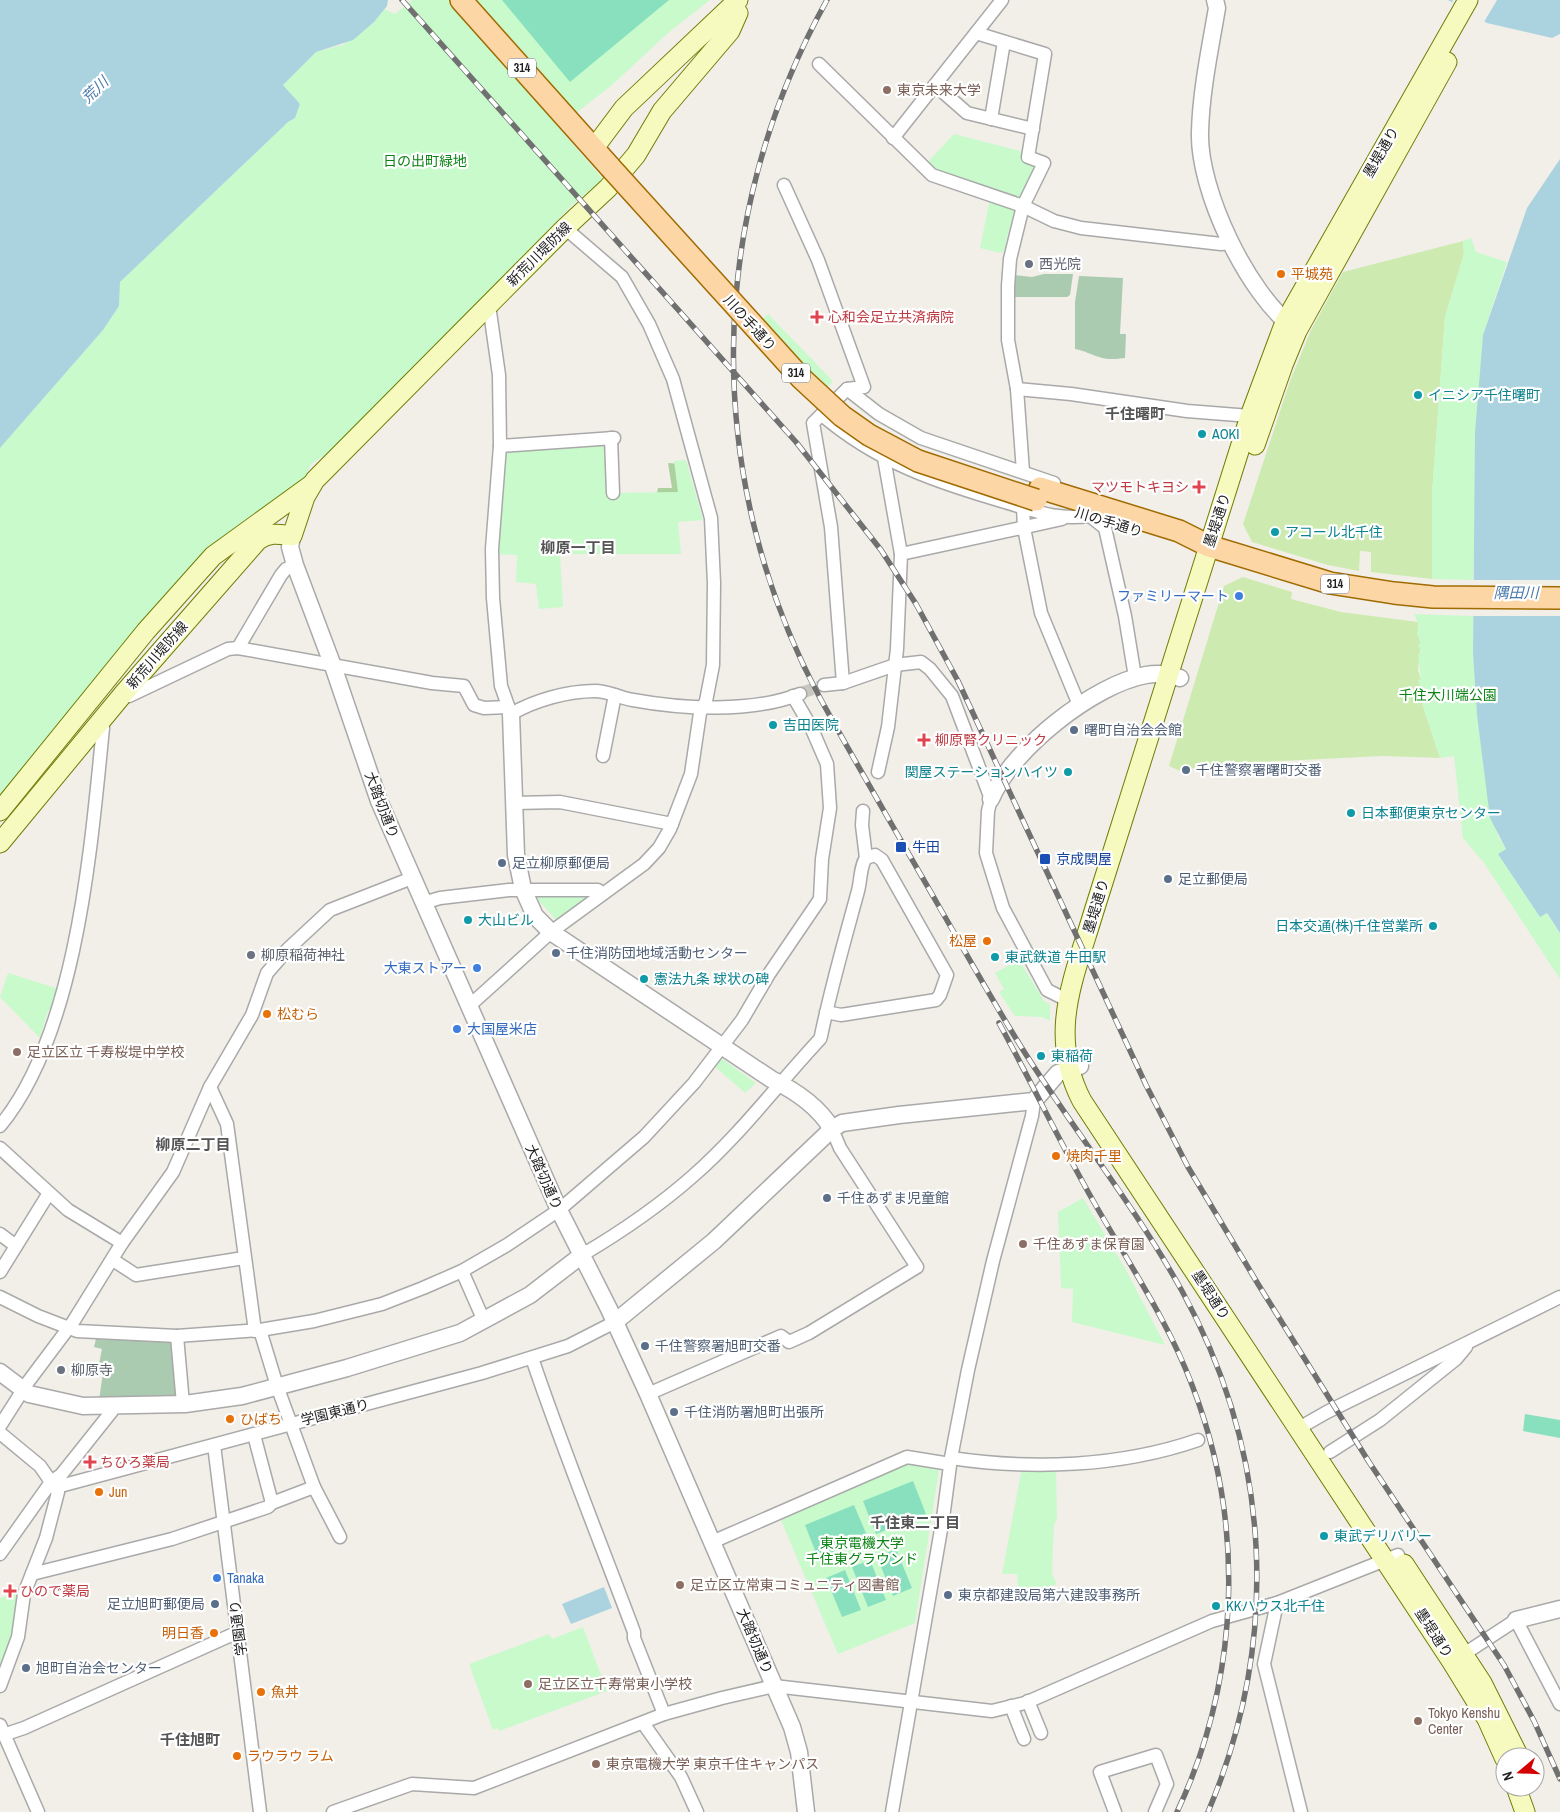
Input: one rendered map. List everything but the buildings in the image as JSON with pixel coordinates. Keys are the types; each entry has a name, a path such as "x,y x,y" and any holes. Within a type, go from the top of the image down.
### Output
{"main road":[{"name":"川の手通り","path":"460,0 615,163 801,378 842,416 869,435 918,461 1033,498 1179,531 1215,548 1330,583 1394,593 1454,597 1560,598"},
{"name":"川の手通り","path":"476,0 593,139"},
{"name":"新荒川堤防線","path":"0,811 146,631 213,556 312,484 565,228 608,188 636,155 662,111 730,31 738,13 735,3 593,139"},
{"name":"墨堤通り","path":"1215,548 1250,416 1291,326 1472,6"},
{"name":"墨堤通り","path":"1291,326 1263,420 1215,548 1067,1000 1064,1026 1075,1067 1093,1096 1304,1425 1458,1658 1498,1713 1514,1747"},
{"name":"新荒川堤防線","path":"0,843 124,693 258,540 266,534 274,533 292,536 312,484"},
{"name":"墨堤通り","path":"1075,1067 1079,1000 1174,676"},
{"name":"墨堤通り","path":"1304,1425 1330,1452 1392,1557"},
{"name":"墨堤通り","path":"1458,1658 1499,1747"},
{"path":"1520,1797 1525,1812"},
{"path":"1533,1797 1538,1812"}],"street":[{"path":"893,138 1002,0"},
{"path":"1215,0 1217,8 1200,125 1201,156 1207,182 1232,243 1250,279 1291,326"},
{"path":"976,33 1045,54 1028,157 1044,163 1023,206 1010,259 1008,286 1008,340 1017,389 1022,472"},
{"path":"991,119 1004,42"},
{"path":"819,64 932,175 1023,206 1054,221 1081,228 1221,244 1232,243"},
{"path":"935,85 967,113 1033,129"},
{"path":"784,185 818,260 864,387 847,389 813,423 831,527 843,683"},
{"path":"468,1007 551,932 644,864 659,848 672,824 691,774 700,713 713,665 711,518 673,379 650,324 622,277 565,228"},
{"path":"485,308 490,312 498,375 500,446 492,549 493,598 501,686 509,711 516,855 523,889 534,916 551,932 721,1046 780,1083 790,1087 826,1118 840,1148 917,1267 809,1333 789,1342 781,1336 648,1394"},
{"path":"847,389 879,414 921,438 1088,494 1092,510 1105,528 1125,616 1135,677"},
{"path":"1017,389 1070,394 1188,411 1250,416"},
{"path":"822,415 860,444 884,458 932,479 1033,498 1066,519"},
{"path":"500,446 612,438 613,493"},
{"path":"878,772 888,727 895,665 901,554 884,458"},
{"path":"1033,498 1024,528 1041,613 1079,705"},
{"path":"901,554 1066,519 1092,510"},
{"name":"大踏切通り","path":"292,536 290,547 295,565 333,666 379,801 468,1007 559,1210 615,1322 648,1394 774,1686 796,1739 806,1812"},
{"path":"238,648 286,569 295,565"},
{"path":"0,1297 68,1329 103,1333 177,1336 258,1330 314,1321 382,1304 462,1271 559,1210 644,1137 694,1083 742,1020 770,974 820,900 822,859 830,808 827,764 797,695 742,706 702,708 661,704 615,696 599,691 585,691 509,711 474,705 464,686 333,666 238,648 228,649 129,696 124,693"},
{"path":"824,685 843,683 895,665 921,662 930,669 952,696 991,799"},
{"path":"1067,1000 1047,990 1003,908 986,853 988,811 991,799 1006,772 1021,754 1079,705 1135,677 1174,676"},
{"path":"603,756 615,696"},
{"path":"0,1126 14,1110 37,1068 69,964 93,821 103,728 98,725"},
{"path":"514,803 560,802 672,824"},
{"path":"863,811 863,839 866,858"},
{"path":"0,1372 23,1390 64,1403 112,1406 183,1404 242,1396 442,1339 484,1321 530,1295 582,1254 618,1233 694,1175 820,1039 826,1012 859,888 863,862 866,858 875,855 882,860 947,975 947,979 936,1000 841,1016 826,1012"},
{"path":"0,1426 23,1390 68,1329 122,1243 173,1172 210,1087 252,1015 267,973 288,949 330,910 412,878"},
{"path":"423,903 440,898 523,889 598,890 602,894"},
{"path":"892,1812 912,1703 951,1461 993,1261 1032,1116 1034,1100 1055,1076 1075,1067"},
{"path":"210,1087 227,1124 244,1258 258,1330 314,1487 340,1537"},
{"path":"615,1322 714,1241 832,1129 842,1123 1034,1100"},
{"path":"0,1148 68,1210 122,1243"},
{"path":"0,1272 49,1193"},
{"path":"0,1234 16,1246"},
{"path":"113,1260 136,1275 244,1258"},
{"path":"462,1271 484,1321"},
{"path":"1304,1425 1560,1297"},
{"name":"学園東通り","path":"51,1482 64,1486 254,1435 290,1423 456,1380 568,1346 615,1322"},
{"path":"177,1336 183,1404"},
{"path":"1330,1452 1380,1420 1456,1359 1469,1344"},
{"path":"532,1358 564,1453 607,1558 634,1632 634,1638 664,1714"},
{"path":"0,1554 51,1482 61,1475 112,1411 112,1406"},
{"path":"0,1433 40,1466 58,1492 46,1538 24,1594 18,1637 0,1686"},
{"path":"254,1435 272,1503"},
{"path":"712,1542 907,1457 990,1464 1103,1461 1157,1453 1198,1440"},
{"name":"学園通り","path":"214,1445 260,1812"},
{"path":"32,1574 162,1541 268,1506 314,1487"},
{"path":"333,1812 412,1784 474,1788 664,1714 774,1686 992,1712 1028,1701 1212,1621 1278,1603 1392,1557"},
{"path":"1278,1603 1264,1664 1301,1812"},
{"path":"1458,1658 1516,1620 1560,1609"},
{"path":"1516,1620 1560,1704"},
{"path":"38,1812 1,1730 34,1724 238,1632"},
{"path":"1028,1701 1041,1733"},
{"path":"1011,1706 1024,1738"},
{"path":"643,1723 681,1776 697,1812"},
{"path":"1115,1812 1100,1772 1156,1755 1167,1784 1155,1812"}],"green space":[{"name":"日の出町緑地","path":"412,0 710,0 668,33 612,85 558,127 603,179 573,204 339,446 311,464 301,485 234,532 213,543 0,801 0,448 103,330 119,306 120,282 288,122 295,118 300,104 283,85 316,52 343,45 374,22 384,9 395,14"},
{"path":"502,0 669,0 570,82"},
{"path":"954,134 1024,152 1037,167 1020,198 929,169 926,164"},
{"path":"990,198 1016,209 1007,237 1006,248 1001,253 980,248"},
{"path":"1471,238 1476,252 1507,262 1483,335 1473,580 1432,579 1432,494 1445,317 1464,254 1463,241"},
{"path":"1463,241 1464,254 1445,317 1432,494 1432,579 1371,572 1371,552 1360,551 1359,571 1328,565 1252,542 1243,524 1290,381 1311,330 1343,272"},
{"path":"1044,274 1073,274 1070,295 1067,297 1011,297 1013,275 1032,277"},
{"path":"1079,276 1123,278 1120,334 1126,334 1125,358 1105,359 1075,349 1075,302"},
{"path":"768,314 833,381 816,401 752,329"},
{"path":"609,444 611,493 678,492 674,461 686,460 703,520 678,522 681,554 560,554 563,607 539,609 536,584 516,582 517,555 497,554 507,447"},
{"path":"668,463 682,464 689,492 657,493 658,488 672,488"},
{"path":"1243,577 1292,592 1291,599 1341,612 1418,622 1419,632 1417,633 1421,643 1418,670 1421,679 1420,697 1440,758 1384,756 1240,763 1210,765 1180,771 1169,766 1224,586"},
{"name":"千住大川端公園","path":"1414,614 1473,616 1473,654 1477,715 1498,836 1506,849 1499,854 1540,917 1546,913 1560,933 1560,979 1484,863 1463,838 1454,756 1440,758 1420,697 1419,690 1421,689 1418,680 1421,679 1418,655 1421,653 1418,644 1421,643 1417,633 1419,625"},
{"path":"536,893 592,896 558,922 538,900"},
{"path":"1019,960 1044,1001 1050,1004 1050,1021 1042,1017 1015,1016 999,992 1004,989 995,973"},
{"path":"8,973 59,989 51,1010 48,1010 40,1038 0,997"},
{"path":"721,1058 756,1083 745,1093 714,1066"},
{"path":"1083,1198 1126,1270 1165,1345 1072,1322 1073,1289 1061,1288 1058,1212"},
{"path":"96,1339 174,1342 179,1399 99,1400 104,1366 99,1364 102,1349 94,1347"},
{"path":"1525,1414 1560,1420 1560,1438 1523,1431"},
{"name":"東京電機大学 千住東グラウンド","path":"907,1464 939,1470 915,1623 838,1654 780,1518"},
{"path":"1056,1466 1057,1520 1054,1524 1052,1574 1057,1584 1019,1598 1017,1574 1002,1574 1022,1468"},
{"path":"913,1481 926,1514 876,1534 863,1501"},
{"path":"854,1505 868,1538 818,1558 805,1525"},
{"path":"896,1549 912,1588 893,1596 877,1557"},
{"path":"870,1560 886,1600 868,1607 852,1567"},
{"path":"845,1570 861,1610 842,1617 826,1578"},
{"path":"19,1592 11,1641 0,1668 0,1598"},
{"path":"583,1627 607,1691 499,1731 498,1728 493,1730 469,1664 549,1634 552,1639"}],"water":[{"name":"荒川","path":"0,0 388,0 387,6 374,22 353,40 316,52 283,85 300,104 295,118 288,122 120,282 119,306 103,330 0,448"},
{"path":"1448,0 1560,0 1560,34 1552,38 1487,23"},
{"name":"隅田川","path":"1560,159 1560,933 1547,913 1540,917 1498,854 1506,849 1490,818 1477,715 1473,654 1475,433 1483,335 1527,208"},
{"path":"604,1587 612,1608 571,1624 562,1604"}],"pier":[{"path":"1453,0 1497,0 1484,22 1452,2"},
{"path":"1470,580 1560,580 1560,616 1470,616"}],"tunnel":[{"path":"801,693 824,685"}],"railway":[{"path":"402,0 796,442 881,550 916,604 958,681 1146,1085 1188,1167 1258,1284 1369,1462 1504,1665 1534,1721 1560,1779"},
{"path":"827,0 787,84 758,170 740,259 734,348 738,438 754,526 781,614 820,698 1014,1035 1126,1200 1164,1260 1182,1291 1212,1353 1234,1417 1249,1483 1256,1548 1256,1615 1247,1681 1232,1747 1208,1812"},
{"path":"999,1023 1082,1182 1172,1338 1192,1385 1209,1438 1221,1492 1228,1546 1228,1600 1224,1655 1214,1708 1198,1761 1177,1812"}],"place":[{"name":"東京未来大学","path":"887,90"},
{"name":"西光院","path":"1029,264"},
{"name":"平城苑","path":"1281,274"},
{"name":"心和会足立共済病院","path":"817,317"},
{"name":"イニシア千住曙町","path":"1418,395"},
{"name":"AOKI","path":"1202,434"},
{"name":"マツモトキヨシ","path":"1199,487"},
{"name":"アコール北千住","path":"1275,532"},
{"name":"ファミリーマート","path":"1239,596"},
{"name":"吉田医院","path":"773,725"},
{"name":"曙町自治会会館","path":"1074,730"},
{"name":"柳原腎クリニック","path":"924,740"},
{"name":"千住警察署曙町交番","path":"1186,770"},
{"name":"関屋ステーションハイツ","path":"1068,772"},
{"name":"日本郵便東京センター","path":"1351,813"},
{"name":"牛田","path":"901,847"},
{"name":"京成関屋","path":"1045,859"},
{"name":"足立柳原郵便局","path":"502,863"},
{"name":"足立郵便局","path":"1168,879"},
{"name":"大山ビル","path":"468,920"},
{"name":"日本交通(株)千住営業所","path":"1433,926"},
{"name":"松屋","path":"987,941"},
{"name":"千住消防団地域活動センター","path":"556,953"},
{"name":"柳原稲荷神社","path":"251,955"},
{"name":"東武鉄道 牛田駅","path":"995,957"},
{"name":"大東ストアー","path":"477,968"},
{"name":"憲法九条 球状の碑","path":"644,979"},
{"name":"松むら","path":"267,1014"},
{"name":"大国屋米店","path":"457,1029"},
{"name":"足立区立 千寿桜堤中学校","path":"17,1052"},
{"name":"東稲荷","path":"1041,1056"},
{"name":"焼肉千里","path":"1056,1156"},
{"name":"千住あずま児童館","path":"827,1198"},
{"name":"千住あずま保育園","path":"1023,1244"},
{"name":"千住警察署旭町交番","path":"645,1346"},
{"name":"柳原寺","path":"61,1370"},
{"name":"千住消防署旭町出張所","path":"674,1412"},
{"name":"ひばち","path":"230,1419"},
{"name":"ちひろ薬局","path":"90,1462"},
{"name":"Jun","path":"99,1492"},
{"name":"東武デリバリー","path":"1324,1536"},
{"name":"Tanaka","path":"217,1578"},
{"name":"足立区立常東コミュニティ図書館","path":"680,1585"},
{"name":"ひので薬局","path":"10,1591"},
{"name":"東京都建設局第六建設事務所","path":"948,1595"},
{"name":"足立旭町郵便局","path":"215,1604"},
{"name":"KKハウス北千住","path":"1216,1606"},
{"name":"明日香","path":"214,1633"},
{"name":"旭町自治会センター","path":"26,1668"},
{"name":"足立区立千寿常東小学校","path":"528,1684"},
{"name":"魚丼","path":"261,1692"},
{"name":"Tokyo Kenshu Center","path":"1418,1721"},
{"name":"ラウラウ ラム","path":"237,1756"},
{"name":"東京電機大学 東京千住キャンパス","path":"596,1764"}],"district":[{"name":"千住曙町","path":"1135,414"},
{"name":"柳原一丁目","path":"578,548"},
{"name":"柳原二丁目","path":"193,1145"},
{"name":"千住東二丁目","path":"915,1523"},
{"name":"千住旭町","path":"190,1740"}]}
